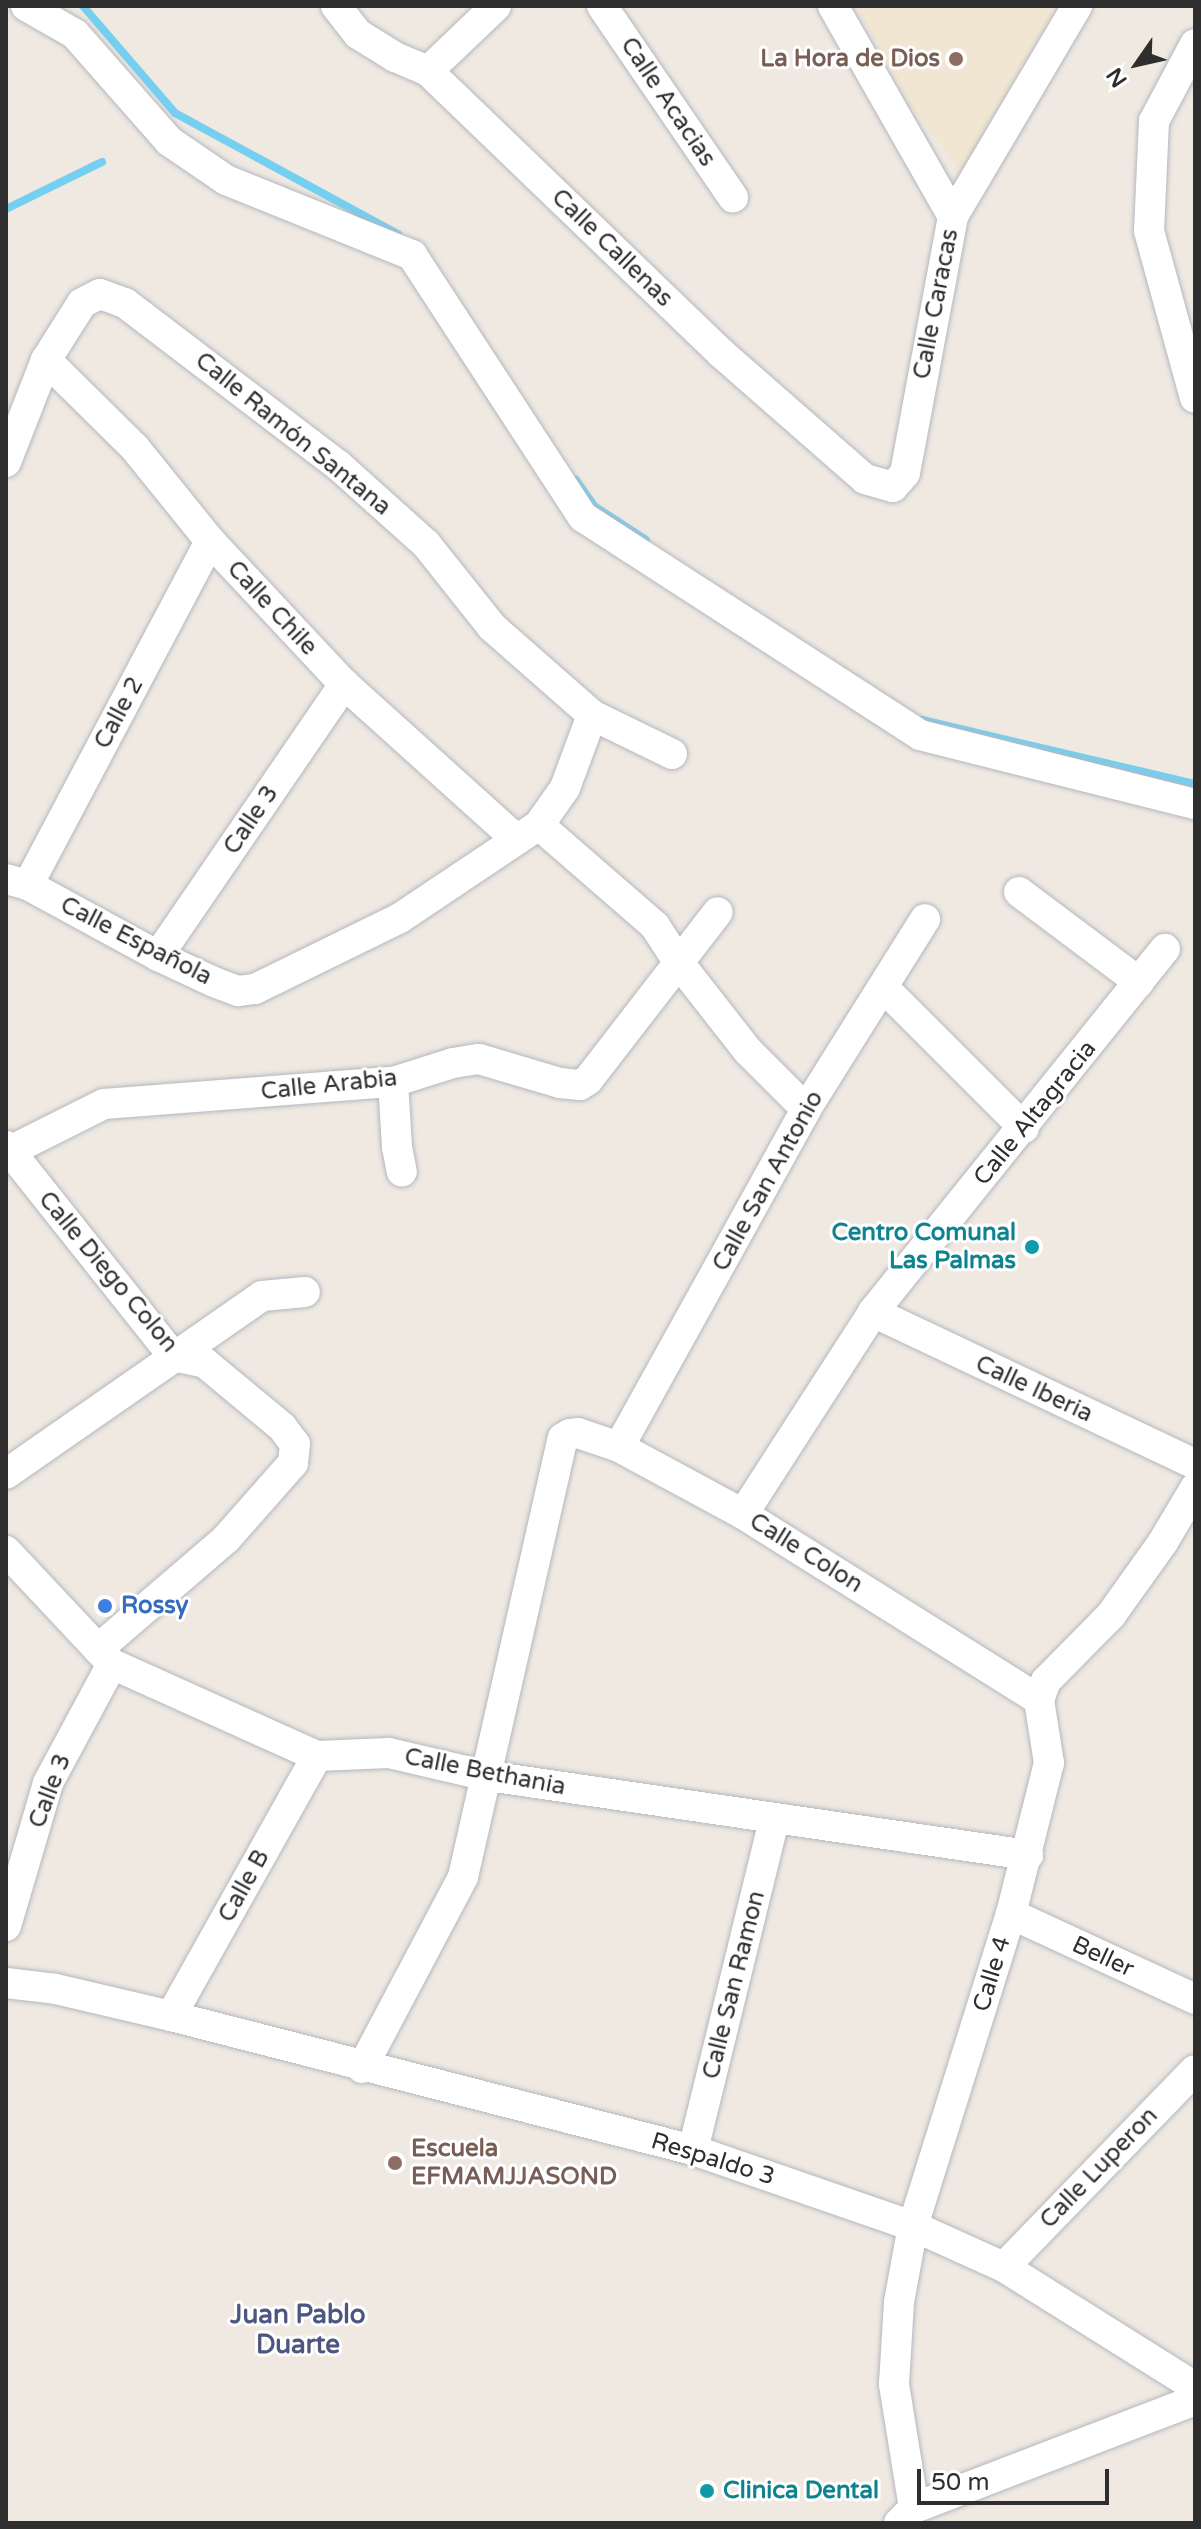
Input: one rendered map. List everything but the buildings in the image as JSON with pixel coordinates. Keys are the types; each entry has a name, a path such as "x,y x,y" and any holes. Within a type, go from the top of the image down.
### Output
{"street":[{"path":"26,6 74,20 169,141 226,180 412,255 583,517 920,735 1195,804"},
{"name":"Calle Callenas","path":"336,6 358,34 395,57 428,71 721,353 865,479 893,487"},
{"path":"428,71 496,6"},
{"name":"Calle Acacias","path":"602,6 733,197"},
{"path":"833,6 953,216"},
{"name":"Calle Caracas","path":"893,487 905,473 953,216 1077,6"},
{"path":"1195,44 1154,121 1149,231 1195,398"},
{"name":"Calle Ramón Santana","path":"46,360 82,303 100,294 125,303 339,466 426,544 492,627 592,715 672,754"},
{"path":"6,462 46,360"},
{"name":"Calle Chile","path":"46,360 135,448 210,541 344,684 528,832 655,926 679,963 748,1051 806,1109"},
{"name":"Calle 2","path":"17,882 210,541"},
{"name":"Calle 3","path":"158,956 344,684"},
{"path":"528,832 565,788 592,715"},
{"name":"Calle Española","path":"17,882 158,956 238,991 255,989 375,932 528,832"},
{"path":"1019,892 1139,982"},
{"name":"Calle Arabia","path":"7,1150 104,1104 393,1082 453,1063 479,1059 560,1083 580,1085 588,1080 718,912"},
{"name":"Calle San Antonio","path":"619,1447 806,1109 925,919"},
{"name":"Calle Altagracia","path":"743,1514 873,1312 1165,949"},
{"path":"884,988 1024,1128"},
{"path":"393,1082 397,1147 402,1172"},
{"name":"Calle Diego Colon","path":"7,1150 173,1356 205,1363 282,1427 295,1444 293,1463 226,1539 105,1656"},
{"path":"6,1474 262,1296 305,1292"},
{"name":"Calle Iberia","path":"873,1312 1195,1464"},
{"name":"Calle Colon","path":"488,1776 563,1438 578,1433 619,1447 743,1514 1039,1700"},
{"path":"1039,1700 1046,1681 1111,1615 1163,1542 1195,1488"},
{"name":"Calle Bethania","path":"6,1551 105,1656 317,1756 389,1753 488,1776 1028,1855"},
{"name":"Calle 3","path":"6,1926 48,1783 105,1656"},
{"name":"Calle 4","path":"906,2516 894,2384 899,2302 913,2226 1028,1855 1049,1763 1039,1700"},
{"name":"Calle B","path":"171,2016 317,1756"},
{"path":"362,2068 463,1877 488,1776"},
{"name":"Calle San Ramon","path":"693,2150 774,1820"},
{"name":"Beller","path":"1011,1914 1195,1999"},
{"name":"Respaldo 3","path":"6,1983 56,1989 171,2016 362,2068 693,2150 913,2226 1004,2267 1195,2387"},
{"name":"Calle Luperon","path":"1004,2267 1195,2070"},
{"path":"906,2516 1195,2400"}],"shaded area":[{"name":"La Hora de Dios","path":"855,6 1057,6 961,172 916,113"}],"waterway":[{"path":"83,6 175,113 398,234"},
{"path":"6,209 102,162"},
{"path":"576,480 594,506 646,540"},
{"path":"922,720 1195,784"}],"place":[{"name":"La Hora de Dios","path":"956,59"},
{"name":"Centro Comunal Las Palmas","path":"1032,1247"},
{"name":"Rossy","path":"105,1606"},
{"name":"Escuela EFMAMJJASOND","path":"395,2163"},
{"name":"Clinica Dental","path":"707,2491"}],"district":[{"name":"Juan Pablo Duarte","path":"298,2330"}]}
